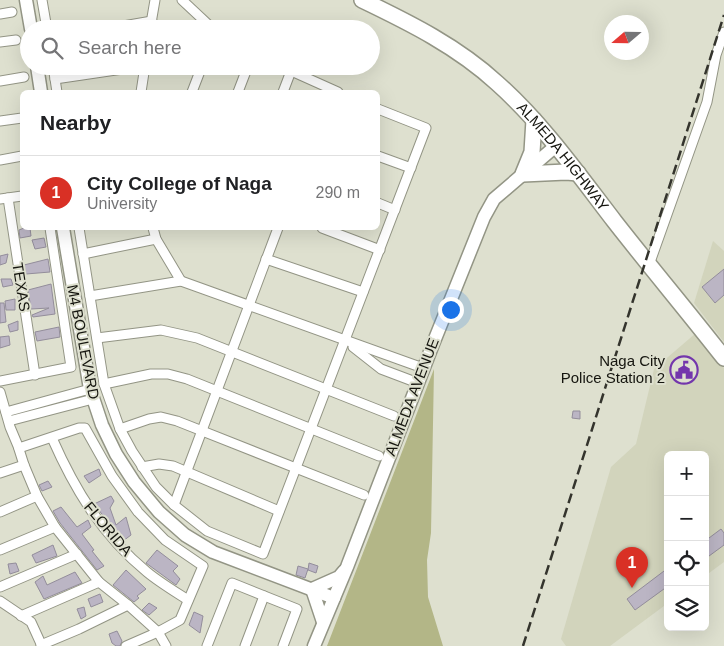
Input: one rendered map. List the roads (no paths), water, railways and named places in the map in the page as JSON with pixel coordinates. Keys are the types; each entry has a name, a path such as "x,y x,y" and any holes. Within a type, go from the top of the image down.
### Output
{"highway":[{"name":"ALMEDA HIGHWAY","path":"362,0 420,29 452,48 497,82 557,145 649,265 724,358"},
{"path":"534,120 532,152 523,174 548,172 578,173"}],"main road":[{"path":"26,0 29,20"},
{"path":"38,75 41,90"},
{"name":"ALMEDA AVENUE","path":"314,646 347,567 423,368 484,217 494,199 557,145"},
{"name":"M4 BOULEVARD","path":"63,230 91,394 102,425 116,454 134,482 159,512 185,535 213,552 334,598"},
{"path":"323,622 312,589 339,577 347,567"}],"street":[{"path":"42,0 45,20"},
{"path":"152,20 155,0"},
{"path":"182,0 203,20"},
{"path":"0,14 12,12"},
{"path":"649,265 707,102 716,55 724,32"},
{"path":"0,42 16,40"},
{"path":"54,75 57,90"},
{"path":"55,79 82,75"},
{"path":"141,90 143,75"},
{"path":"193,90 199,75"},
{"path":"239,90 245,75"},
{"path":"284,90 291,75"},
{"path":"298,75 330,90"},
{"path":"0,82 24,78"},
{"path":"79,230 104,384 120,429 156,487 174,505 207,531 263,554 426,128 380,109"},
{"path":"0,121 20,118"},
{"path":"0,160 20,156"},
{"path":"380,157 411,168"},
{"path":"4,199 20,196"},
{"name":"TEXAS","path":"4,199 35,375"},
{"path":"380,204 395,210"},
{"path":"0,381 70,368 50,230"},
{"path":"154,230 156,239 181,281"},
{"path":"174,505 277,230"},
{"path":"327,230 380,250"},
{"path":"84,254 156,239"},
{"path":"266,259 363,292"},
{"path":"90,296 181,281 423,368"},
{"path":"97,338 161,330 197,338 394,416"},
{"path":"345,340 380,370 418,383"},
{"path":"104,384 150,374 168,374 216,391 379,456"},
{"path":"0,392 24,465 37,496 56,527 100,582 158,632 166,646"},
{"path":"6,412 91,394"},
{"path":"0,431 9,424 91,394"},
{"path":"120,429 149,419 162,417 364,495"},
{"path":"18,448 79,428 85,428 112,476 138,512 165,540 203,566 180,620 126,646"},
{"name":"FLORIDA","path":"52,438 65,468 97,521 147,572 188,600"},
{"path":"142,467 159,464 173,466 279,511"},
{"path":"0,472 24,465"},
{"path":"0,512 37,496"},
{"path":"0,550 56,527"},
{"path":"0,587 77,554"},
{"path":"21,616 100,582"},
{"path":"207,646 232,583 297,608 283,646"},
{"path":"244,646 264,596"},
{"path":"0,601 31,622 41,645 128,605"}],"railway":[{"path":"523,646 724,15"}],"place":[{"name":"Naga City Police Station 2","path":"684,370"},
{"name":"City College of Naga","path":"632,588"}]}
